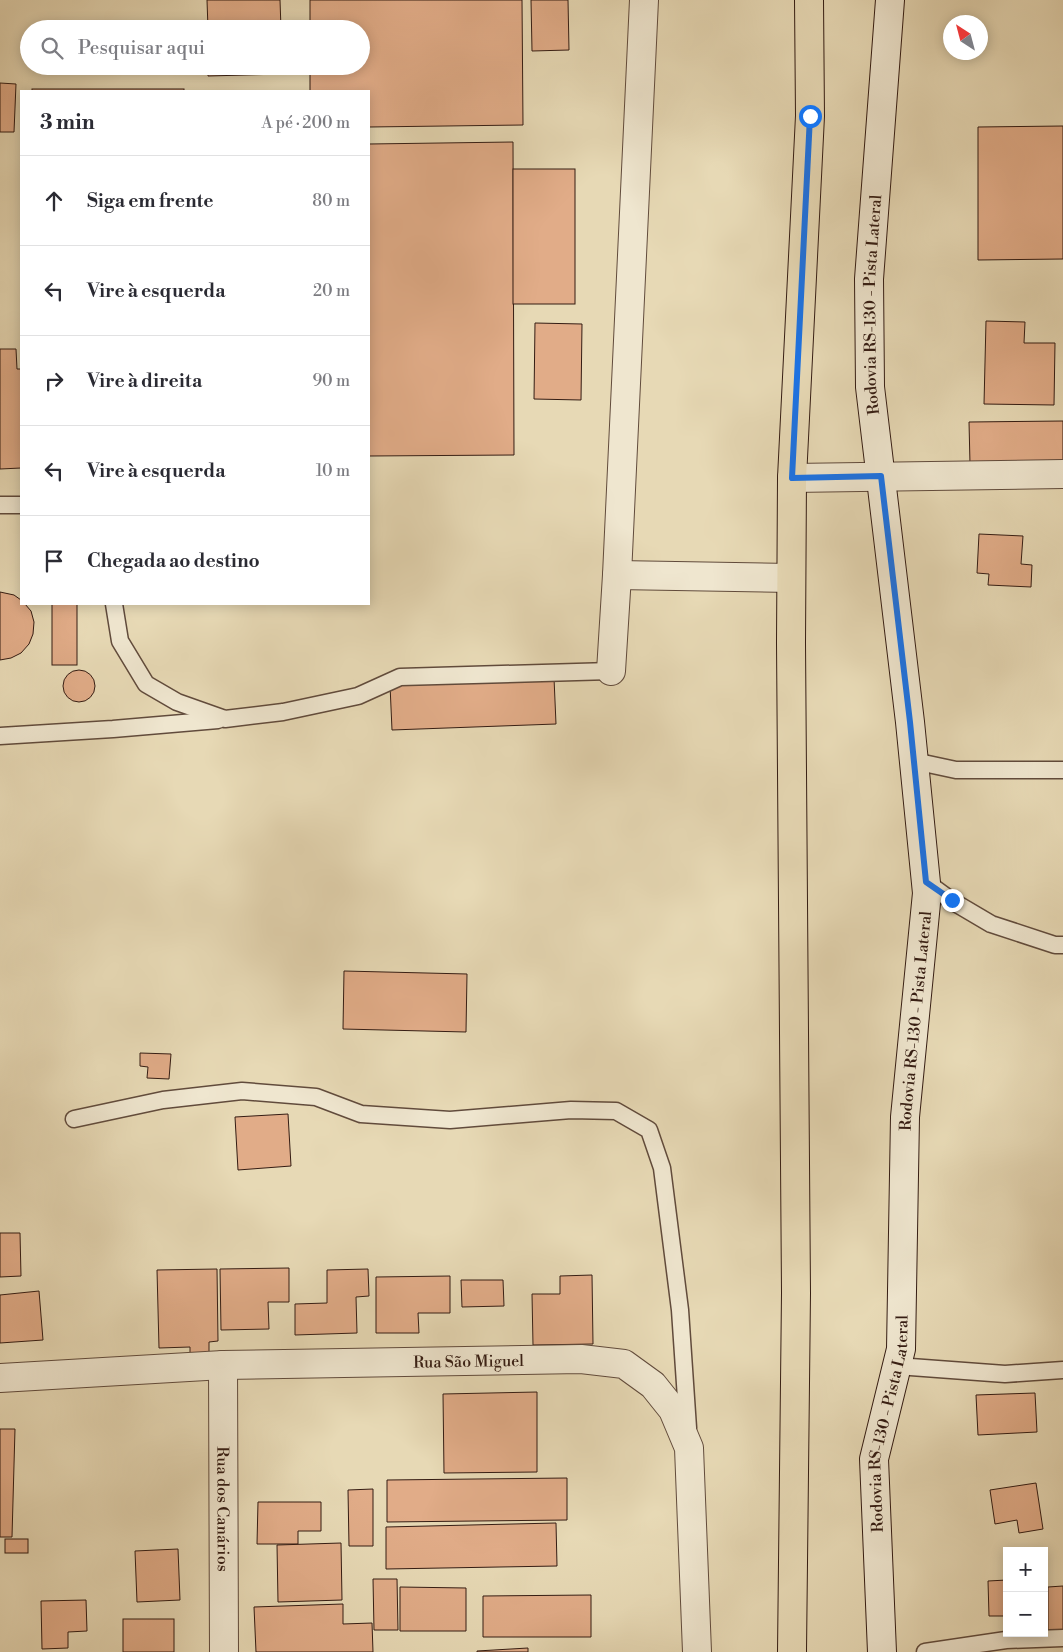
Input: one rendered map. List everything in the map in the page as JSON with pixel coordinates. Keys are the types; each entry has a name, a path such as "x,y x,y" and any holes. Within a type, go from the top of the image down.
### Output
{"main road":[{"path":"792,1652 796,1293 792,478 810,116 809,0"}],"street":[{"path":"611,672 644,0"},
{"name":"Rodovia RS-130 - Pista Lateral","path":"882,1652 874,1459 901,1349 906,1117 927,892 914,761 870,387 869,279 890,0"},
{"path":"792,478 1063,474"},
{"path":"617,575 791,578"},
{"name":"Rua São Miguel","path":"0,1378 223,1365 581,1359 624,1364 653,1385 673,1410 689,1448 697,1652"},
{"name":"Rua dos Canários","path":"223,1365 224,1652"}],"lane":[{"path":"0,505 20,505"},
{"path":"114,605 120,641 146,684 177,702 225,719"},
{"path":"0,736 113,729 283,712 358,696 400,677 611,672"},
{"path":"914,761 956,770 1063,770"},
{"path":"926,882 991,924 1054,944 1063,945"},
{"path":"74,1119 163,1100 242,1091 316,1097 360,1114 450,1120 571,1110 616,1111 649,1130 662,1168 680,1310 689,1448"},
{"path":"897,1366 1005,1374 1063,1370"},
{"path":"925,1652 1006,1640 1063,1638"}],"building":[{"path":"207,0 280,0 281,20 208,20"},
{"path":"310,0 522,0 523,125 370,127 370,90 310,90 310,75 370,75 370,20 310,20"},
{"path":"531,0 568,0 569,50 532,51"},
{"path":"208,75 245,75 208,76"},
{"path":"0,83 16,84 14,132 0,132"},
{"path":"32,89 184,89 184,90"},
{"path":"1063,126 1063,259 978,260 978,127"},
{"path":"513,142 514,455 370,456 370,144"},
{"path":"513,169 575,169 575,304 513,304"},
{"path":"986,321 1025,322 1024,343 1055,343 1054,405 984,404"},
{"path":"535,323 582,324 581,400 534,399"},
{"path":"0,349 16,349 17,369 20,369 20,468 0,469"},
{"path":"1063,421 1063,463 970,464 969,422"},
{"path":"979,534 1023,536 1021,564 1032,565 1031,587 988,585 989,574 977,573"},
{"path":"0,592 14,595 20,599 20,605 26,605 31,611 34,622 33,634 29,644 21,653 11,658 0,660"},
{"path":"52,605 77,605 77,665 52,665"},
{"path":"79,670 90,675 95,686 90,697 79,702 68,697 63,686 68,675"},
{"path":"554,678 556,724 392,730 390,685"},
{"path":"344,971 467,974 466,1032 343,1029"},
{"path":"140,1053 171,1054 169,1079 147,1078 148,1067 140,1066"},
{"path":"288,1114 291,1166 238,1170 235,1117"},
{"path":"0,1233 20,1233 21,1276 0,1277"},
{"path":"289,1268 289,1302 268,1302 269,1329 221,1330 220,1269"},
{"path":"217,1269 218,1341 209,1342 209,1355 190,1355 190,1347 159,1348 157,1270"},
{"path":"368,1269 369,1296 356,1297 357,1333 295,1335 295,1304 327,1303 327,1270"},
{"path":"592,1275 593,1344 533,1345 532,1294 560,1294 560,1276"},
{"path":"450,1276 450,1313 418,1313 419,1333 376,1333 376,1277"},
{"path":"461,1280 503,1280 504,1306 462,1307"},
{"path":"39,1291 43,1340 0,1343 0,1295"},
{"path":"537,1392 537,1472 444,1473 443,1394"},
{"path":"1035,1393 1037,1432 978,1435 976,1395"},
{"path":"0,1429 15,1429 12,1537 0,1537"},
{"path":"567,1478 567,1520 387,1522 387,1480"},
{"path":"1036,1483 1043,1529 1019,1533 1017,1520 995,1524 990,1490"},
{"path":"373,1489 373,1546 349,1546 348,1490"},
{"path":"258,1502 321,1502 321,1531 298,1531 298,1544 257,1544"},
{"path":"556,1523 557,1566 386,1569 386,1527"},
{"path":"5,1539 28,1539 28,1553 5,1553"},
{"path":"341,1543 342,1600 278,1602 277,1545"},
{"path":"178,1549 180,1600 137,1602 135,1551"},
{"path":"373,1579 397,1579 398,1630 374,1630"},
{"path":"1003,1580 1003,1616 989,1616 988,1581"},
{"path":"1063,1586 1063,1631 1048,1631 1048,1587"},
{"path":"400,1587 466,1588 466,1631 400,1631"},
{"path":"591,1595 591,1637 483,1637 483,1596"},
{"path":"86,1600 87,1631 68,1632 68,1648 42,1649 41,1601"},
{"path":"343,1604 343,1624 372,1623 373,1652 256,1652 254,1607"},
{"path":"123,1619 174,1619 174,1652 123,1652"},
{"path":"528,1648 528,1652 477,1652 477,1651"}],"route":[{"path":"810,116 792,478 881,476 910,722 926,882 952,900"}]}
